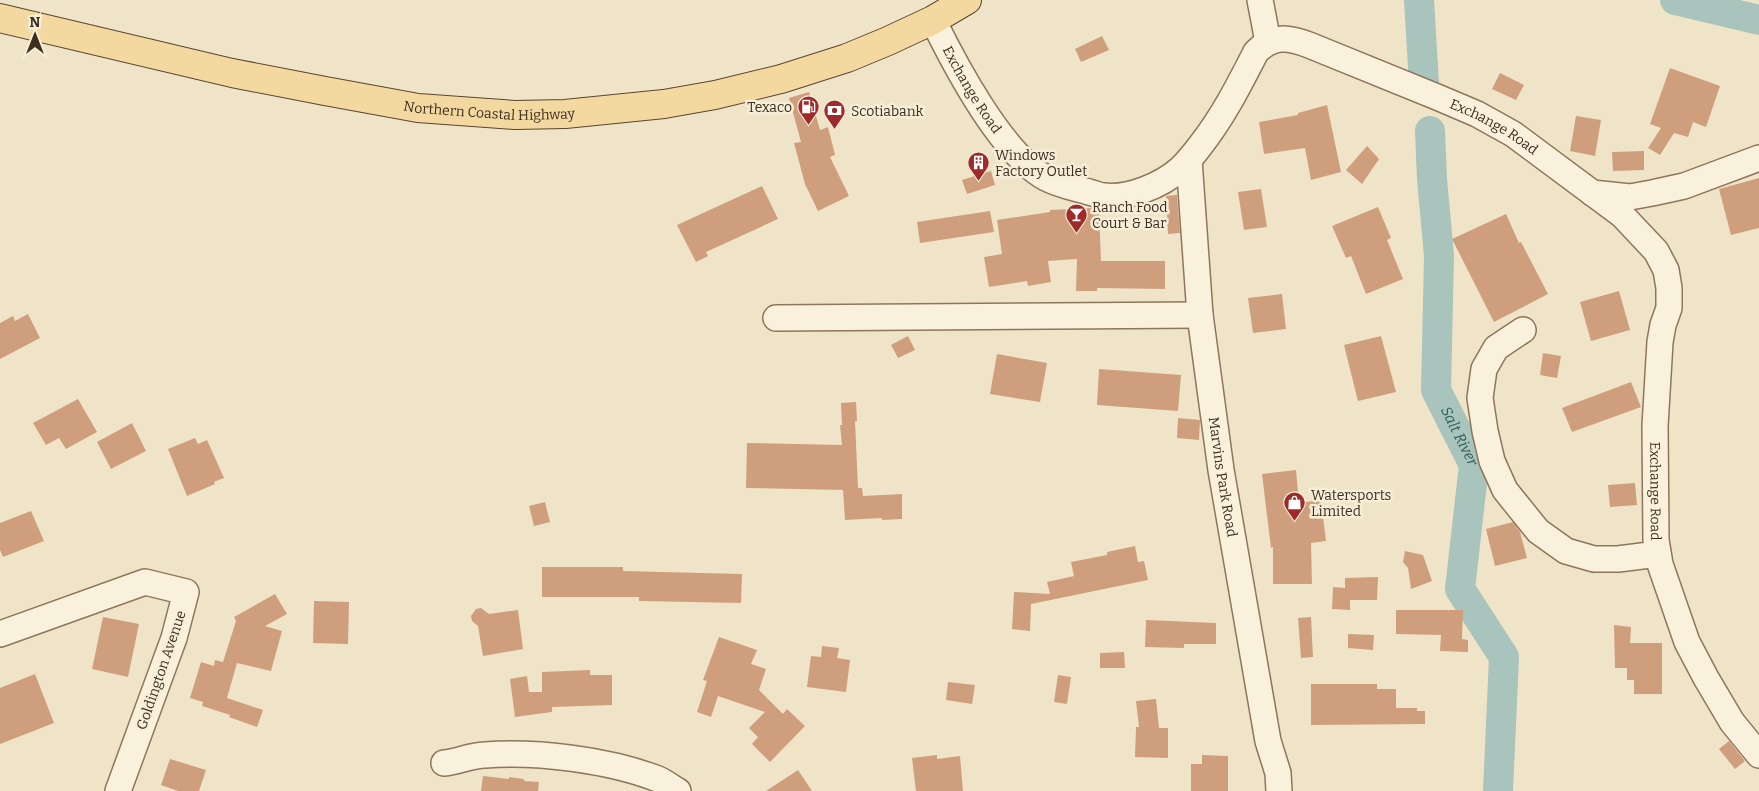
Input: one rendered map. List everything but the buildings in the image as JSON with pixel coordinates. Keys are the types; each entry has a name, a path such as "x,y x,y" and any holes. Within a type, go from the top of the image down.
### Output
{"main road":[{"name":"Northern Coastal Highway","path":"0,18 195,64 324,91 418,108 515,115 564,114 664,104 715,95 781,79 847,58 888,41 933,20 967,0"}],"street":[{"path":"1260,0 1268,42"},
{"name":"Exchange Road","path":"933,20 951,58 995,127 1023,160 1046,178 1104,196 1122,196 1142,191 1172,175 1189,160 1216,126 1256,52 1268,42 1294,39 1477,114 1513,134 1622,215 1656,251 1666,270 1670,288 1669,308 1660,342 1655,426 1656,540 1660,564 1687,642 1732,722 1759,755"},
{"path":"1592,193 1630,197 1652,193 1684,186 1759,158"},
{"name":"Marvins Park Road","path":"1189,160 1200,315 1221,470 1268,741 1278,773 1279,791"},
{"path":"776,318 1200,315"},
{"path":"1523,330 1496,348 1484,370 1480,398 1492,461 1505,490 1538,531 1566,551 1594,559 1618,559 1658,554"},
{"name":"Goldington Avenue","path":"0,634 145,582 186,592 174,638 118,791"},
{"path":"444,763 483,755 528,755 592,762 623,768 659,780 678,791"}],"waterway":[{"name":"Salt River","path":"1419,0 1424,83"},
{"path":"1675,0 1759,20"},
{"name":"Salt River","path":"1430,131 1439,256 1436,390 1474,465 1460,589 1504,657 1498,791"}],"place":[{"name":"Texaco","path":"808,126"},
{"name":"Scotiabank","path":"835,130"},
{"name":"Windows Factory Outlet","path":"979,182"},
{"name":"Ranch Food Court & Bar","path":"1076,234"},
{"name":"Watersports Limited","path":"1295,522"}]}
